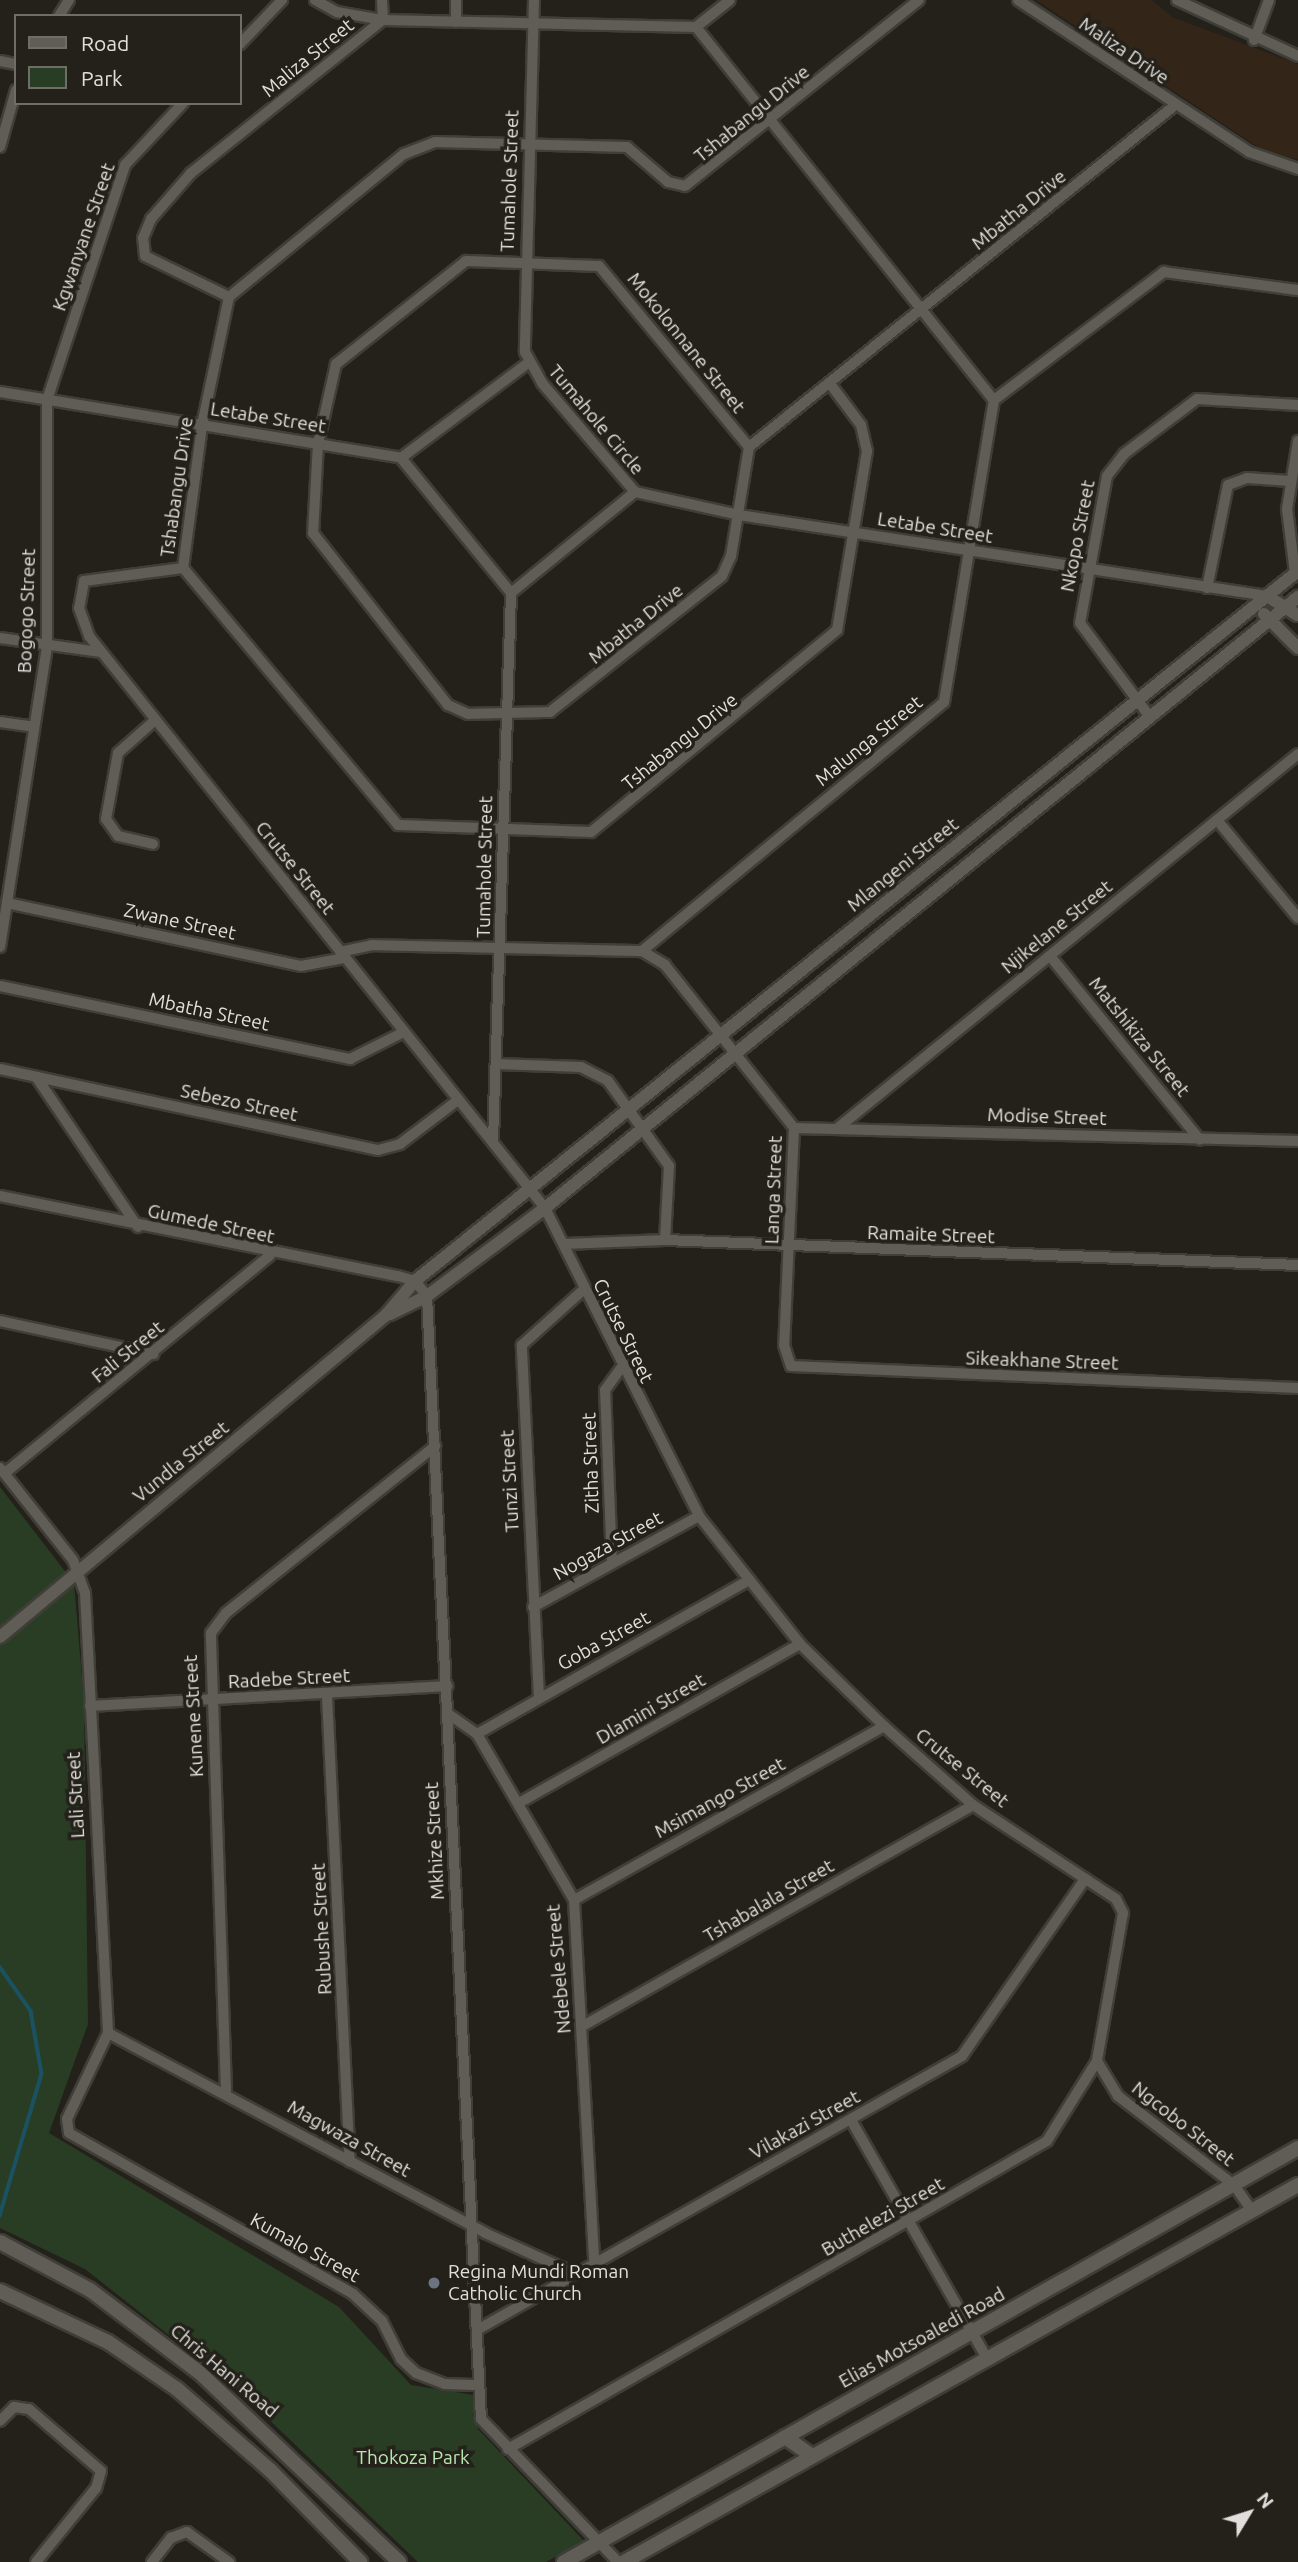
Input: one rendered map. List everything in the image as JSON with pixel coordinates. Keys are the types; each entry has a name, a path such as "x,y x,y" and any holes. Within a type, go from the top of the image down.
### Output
{"main road":[{"name":"Elias Motsoaledi Road","path":"564,2562 1298,2148"},
{"path":"624,2562 1298,2185"},
{"name":"Chris Hani Road","path":"0,2242 89,2290 199,2372 399,2562"},
{"path":"3,2292 108,2342 177,2389 270,2470 360,2562"},
{"path":"785,2437 812,2456"}],"street":[{"path":"242,42 282,0"},
{"path":"315,0 337,12 383,20 383,0"},
{"path":"456,0 456,22"},
{"name":"Tumahole Street","path":"528,363 525,258 534,0"},
{"path":"533,23 696,27 730,0"},
{"name":"Tshabangu Drive","path":"831,385 866,436 856,533 841,621 824,648 604,825 573,834 408,828 388,819 183,568 202,425 229,297 413,148 435,142 528,142 627,147 678,186 700,179 919,0"},
{"name":"Maliza Drive","path":"1018,0 1174,106"},
{"path":"1177,0 1254,40 1298,56"},
{"path":"1254,40 1269,0"},
{"name":"Maliza Street","path":"229,297 145,256 143,238 151,219 191,173 383,20 533,23"},
{"path":"696,27 920,313 993,400 1164,272 1298,290"},
{"path":"0,147 14,97"},
{"name":"Kgwanyane Street","path":"47,400 125,165 181,105"},
{"path":"1174,106 1261,158 1298,169"},
{"name":"Mbatha Drive","path":"594,263 525,258 458,264 352,346 336,364 318,444 311,520 329,559 448,705 468,714 537,715 565,703 711,585 728,568 749,447 831,385 1174,106"},
{"name":"Mokolonnane Street","path":"594,263 749,447"},
{"name":"Tumahole Circle","path":"401,458 528,363 635,492 511,593"},
{"name":"Letabe Street","path":"0,392 401,458"},
{"name":"Nkopo Street","path":"1150,717 1080,622 1102,490 1124,454 1207,396 1298,405"},
{"name":"Bogogo Street","path":"0,947 47,646 47,400"},
{"name":"Malunga Street","path":"642,951 944,702 972,552 993,400"},
{"path":"1296,572 1288,541 1290,481 1298,441"},
{"path":"401,458 511,593"},
{"path":"1207,588 1228,485 1247,478 1290,481"},
{"name":"Letabe Street","path":"635,492 739,515 1231,593 1268,596"},
{"name":"Crutse Street","path":"183,568 84,581 79,608 99,652 545,1208 565,1244 583,1290 621,1368 699,1516 800,1644 884,1726 973,1805 1116,1899"},
{"name":"Mlangeni Street","path":"532,1190 629,1108 722,1037 1296,572"},
{"name":"Tumahole Street","path":"493,1142 511,593"},
{"name":"Letabe Street","path":"1231,593 1254,607"},
{"path":"1268,596 1293,601"},
{"path":"1293,601 1298,615"},
{"path":"545,1208 1293,601"},
{"path":"1254,607 1270,619 1298,649"},
{"path":"0,638 99,652"},
{"path":"153,844 118,835 106,819 118,753 154,721"},
{"path":"0,722 34,727"},
{"name":"Njikelane Street","path":"839,1128 1298,754"},
{"path":"1217,820 1298,918"},
{"name":"Zwane Street","path":"7,903 301,966 343,955"},
{"path":"343,955 372,945 642,951"},
{"name":"Langa Street","path":"642,951 665,965 794,1128 788,1362"},
{"name":"Matshikiza Street","path":"1050,956 1200,1140"},
{"name":"Mbatha Street","path":"0,986 350,1059 404,1032"},
{"path":"496,1064 591,1068 644,1126 668,1166 665,1240"},
{"name":"Sebezo Street","path":"0,1069 378,1150 400,1144 458,1100"},
{"path":"37,1077 138,1227"},
{"name":"Modise Street","path":"794,1128 1298,1142"},
{"name":"Vundla Street","path":"0,1637 386,1315 415,1281 532,1190"},
{"name":"Gumede Street","path":"0,1196 270,1255 415,1281"},
{"name":"Vundla Street","path":"386,1315 427,1296 545,1208"},
{"name":"Ramaite Street","path":"565,1244 665,1240 789,1248 1298,1265"},
{"name":"Fali Street","path":"2,1470 153,1354 270,1255"},
{"path":"415,1281 427,1296"},
{"name":"Tunzi Street","path":"539,1698 522,1345 583,1290"},
{"name":"Mkhize Street","path":"427,1296 479,2385"},
{"path":"0,1321 153,1354"},
{"name":"Sikeakhane Street","path":"788,1362 804,1370 1298,1388"},
{"name":"Zitha Street","path":"612,1563 606,1390 621,1368"},
{"name":"Kunene Street","path":"226,2091 208,1644 217,1623 435,1446"},
{"path":"2,1470 80,1571"},
{"name":"Nogaza Street","path":"533,1607 699,1516"},
{"name":"Lali Street","path":"72,2138 67,2119 108,2033 80,1571"},
{"name":"Goba Street","path":"477,1734 749,1580"},
{"name":"Dlamini Street","path":"519,1803 800,1644"},
{"name":"Radebe Street","path":"90,1706 327,1696 447,1686"},
{"name":"Rubushe Street","path":"327,1696 350,2161"},
{"name":"Ndebele Street","path":"447,1713 477,1734 574,1900 594,2263"},
{"name":"Msimango Street","path":"574,1900 884,1726"},
{"name":"Tshabalala Street","path":"581,2027 973,1805"},
{"name":"Vilakazi Street","path":"477,2330 962,2056 1085,1879"},
{"name":"Buthelezi Street","path":"508,2449 911,2222 1048,2141 1097,2061 1124,1920 1116,1899"},
{"name":"Magwaza Street","path":"108,2033 226,2091 350,2161 472,2225 576,2274"},
{"name":"Ngcobo Street","path":"1097,2061 1118,2095 1234,2185 1252,2211"},
{"path":"851,2120 987,2357"},
{"name":"Kumalo Street","path":"72,2138 353,2294 382,2320 401,2359 416,2373 445,2384 479,2385"},
{"path":"479,2385 481,2419 601,2541 618,2562"},
{"path":"2,2418 13,2407 29,2409 101,2471 96,2488 36,2562"},
{"path":"152,2562 183,2532 229,2562"}],"shaded area":[{"path":"1036,0 1152,0 1172,17 1298,64 1298,159 1270,155"}],"green space":[{"name":"Thokoza Park","path":"0,1487 74,1583 84,1702 88,2024 49,2133 339,2307 411,2385 474,2395 478,2429 584,2541 546,2562 418,2562 236,2388 85,2269 0,2228"}],"waterway":[{"path":"0,1967 31,2011 42,2074 0,2216"}],"place":[{"name":"Regina Mundi Roman Catholic Church","path":"434,2283"}]}
